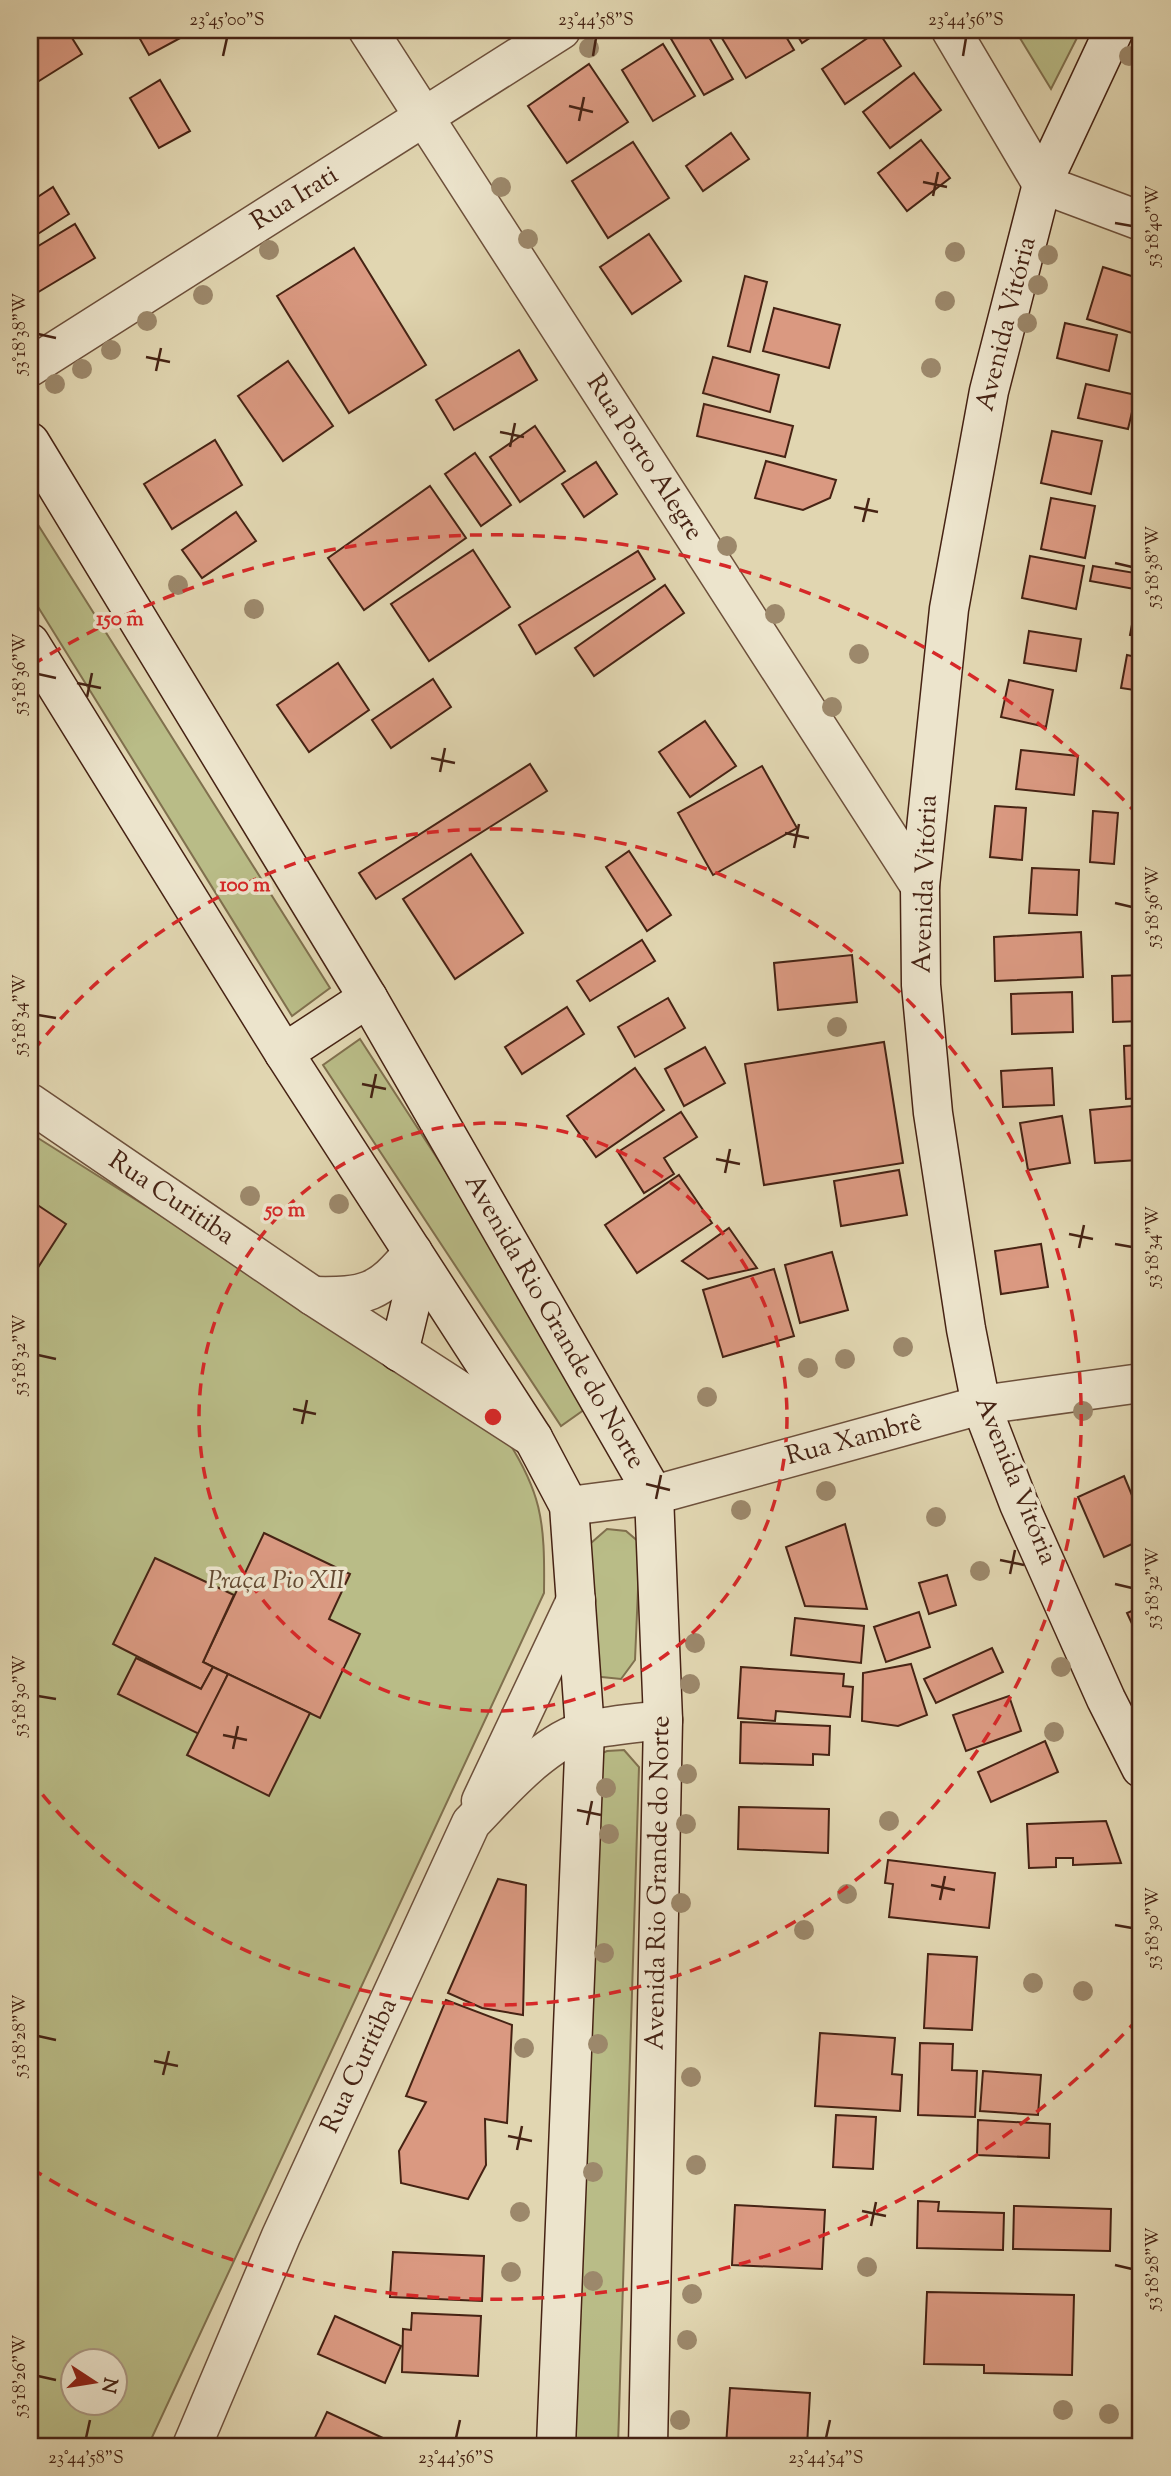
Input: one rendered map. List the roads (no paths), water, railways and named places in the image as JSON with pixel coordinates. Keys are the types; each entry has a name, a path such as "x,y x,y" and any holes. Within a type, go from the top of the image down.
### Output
{"street":[{"name":"Rua Porto Alegre","path":"368,30 920,886"},
{"name":"Rua Irati","path":"30,367 561,30"},
{"path":"951,30 1042,184 1141,221"},
{"name":"Avenida Vitória","path":"1114,30 1042,184 989,391 949,609 920,886 921,985 933,1113 965,1329 981,1405 1019,1504 1106,1699 1141,1769"},
{"name":"Avenida Rio Grande do Norte","path":"30,442 368,998 654,1495 663,1720 648,2446"},
{"path":"30,643 284,1053 533,1438 569,1506 585,1731 556,2446"},
{"path":"284,1053 368,998"},
{"name":"Rua Curitiba","path":"30,1103 313,1296 533,1438"},
{"path":"313,1296 345,1296 369,1292 392,1278 416,1258"},
{"path":"400,1352 416,1258"},
{"name":"Rua Xambrê","path":"569,1506 654,1495 981,1405 1141,1384"},
{"path":"471,1823 576,1600"},
{"path":"585,1731 663,1720"},
{"name":"Rua Curitiba","path":"192,2446 281,2236 471,1823 514,1779 552,1749 585,1731"}],"park label":[{"name":"Praça Pio XII","path":"276,1581"}]}
